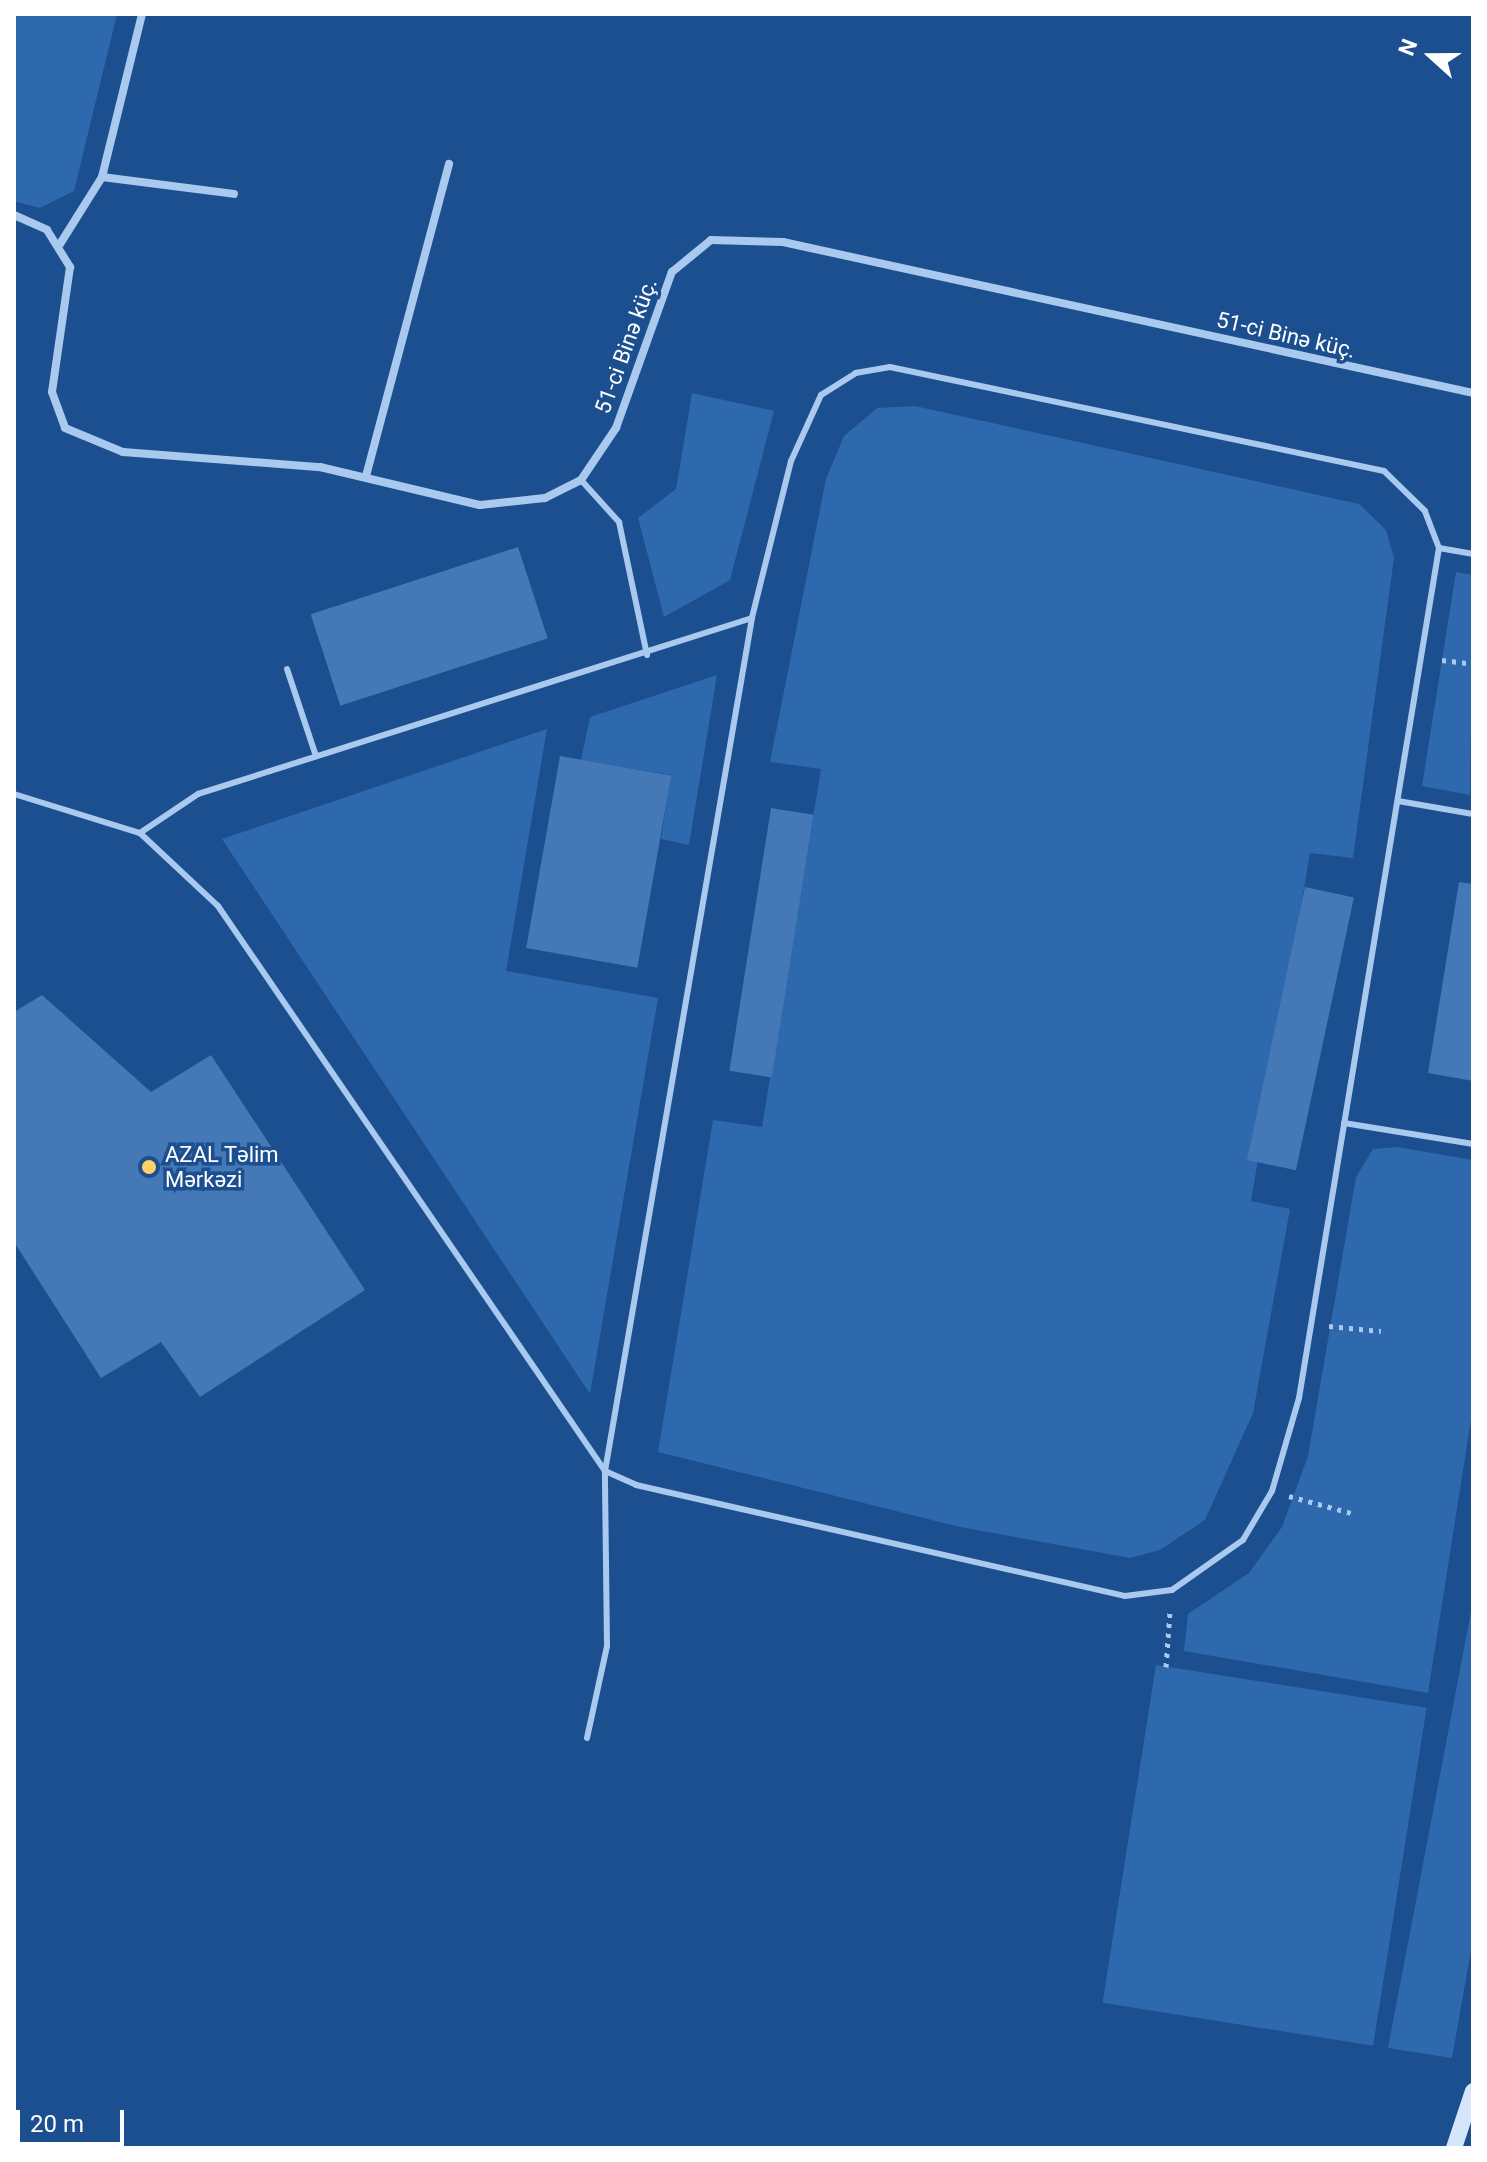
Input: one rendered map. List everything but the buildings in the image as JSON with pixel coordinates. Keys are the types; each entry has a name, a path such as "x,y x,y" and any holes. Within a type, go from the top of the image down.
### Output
{"street":[{"path":"14,215 60,244 102,177 142,14"},
{"path":"366,476 449,164"},
{"path":"102,177 234,194"},
{"name":"51-ci Binə küç.","path":"60,244 71,297 52,392 65,428 123,452 274,461 366,476 480,505 545,498 581,480 616,428 672,272 711,240 747,236 1473,393"},
{"path":"1454,2148 1473,2091"}],"lane":[{"path":"14,794 140,833 218,906 605,1471 636,1485 1125,1596 1172,1590 1243,1540 1272,1491 1312,1324 1439,548 1425,511 1384,471 890,367 856,373 821,395 791,461 752,618 605,1471 607,1646 587,1738"},
{"path":"581,480 619,522 647,655"},
{"path":"1439,548 1473,554"},
{"path":"140,833 198,794 315,753 647,655 752,618"},
{"path":"287,669 315,753"},
{"path":"1398,801 1473,814"},
{"path":"1344,1123 1473,1144"}],"path":[{"path":"1421,657 1473,664"},
{"path":"1312,1324 1381,1331"},
{"path":"1272,1491 1351,1513"},
{"path":"1166,1667 1172,1590"}],"shaded area":[{"path":"14,14 117,14 74,191 40,208 14,201"},
{"path":"692,393 774,411 730,580 664,617 638,518 676,489"},
{"path":"915,406 1359,504 1386,530 1394,558 1353,858 1310,853 1251,1201 1290,1209 1253,1413 1205,1520 1160,1550 1130,1558 960,1527 658,1452 713,1120 762,1127 821,769 770,762 826,479 844,436 877,408"},
{"path":"1456,572 1473,575 1470,795 1422,786"},
{"path":"717,675 689,845 661,839 671,775 581,760 590,717"},
{"path":"547,729 506,971 658,998 590,1394 222,839"},
{"path":"1397,1147 1473,1160 1473,1407 1428,1693 1184,1651 1188,1614 1249,1573 1282,1527 1308,1456 1356,1177 1373,1149"},
{"path":"1473,1601 1473,1939 1452,2058 1388,2048"},
{"path":"1156,1665 1427,1708 1373,2046 1102,2003"}],"place":[{"name":"AZAL Təlim Mərkəzi","path":"149,1167"}]}
